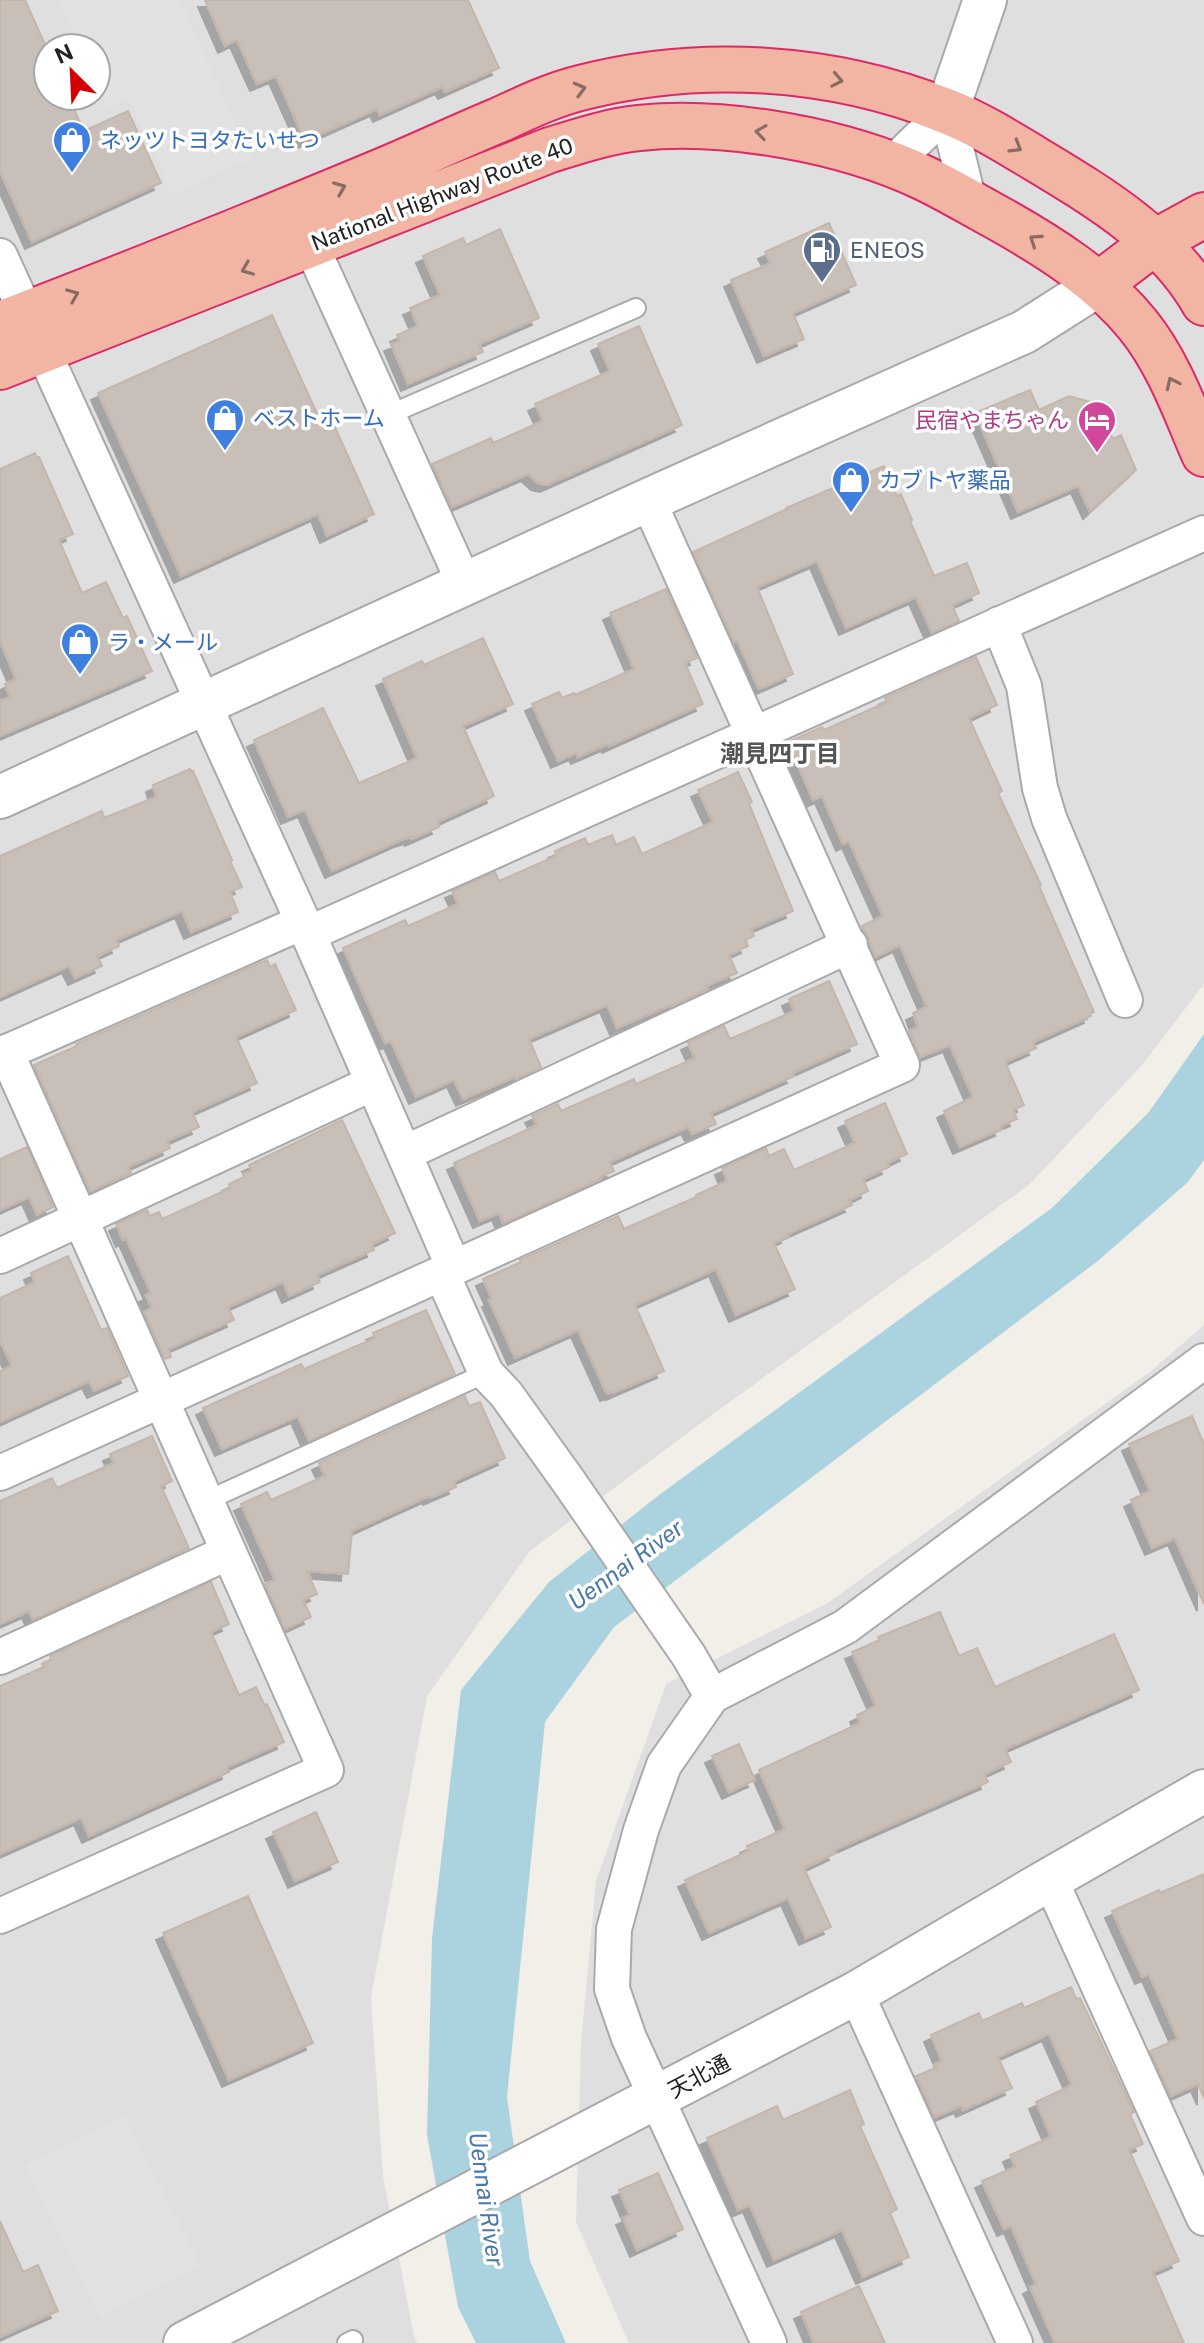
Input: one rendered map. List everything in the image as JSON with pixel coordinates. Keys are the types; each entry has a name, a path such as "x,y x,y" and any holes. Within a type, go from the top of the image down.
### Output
{"highway":[{"name":"National Highway Route 40","path":"302,225 377,173 578,89 650,75 727,69 793,72 873,87 947,111 1003,140 1106,204 1155,242 1200,288"},
{"name":"National Highway Route 40","path":"0,367 23,330 302,225 519,164 550,150 588,139 638,128 745,130 797,138 891,165 923,177 1026,234 1098,285 1137,323 1157,352 1204,454"},
{"path":"1098,285 1155,242 1204,215"},
{"path":"1098,285 1200,288"}],"street":[{"path":"891,165 947,111 985,0"},
{"path":"947,111 969,202"},
{"path":"302,225 465,585"},
{"path":"0,256 23,330 204,704 405,1153 486,1373 506,1394 569,1482 689,1656 712,1696"},
{"path":"0,797 648,500 1024,332 1098,285"},
{"path":"0,1473 902,1065 648,500"},
{"path":"0,1916 326,1770 81,1219 3,1054 306,928 1204,533"},
{"path":"999,624 1024,686 1040,788 1049,818 1125,1000"},
{"path":"405,1153 850,945"},
{"path":"0,1256 373,1083"},
{"path":"769,2343 629,2038 612,1989 614,1929 641,1830 664,1765 712,1696 845,1627 1204,1361"},
{"path":"0,1657 229,1552"},
{"name":"天北通","path":"185,2343 856,1993 1204,1791"},
{"path":"1050,1879 1204,2218"},
{"path":"856,1993 1015,2343"}],"lane":[{"path":"388,415 636,308"},
{"path":"206,1501 486,1373"}],"shaded area":[{"path":"0,0 1204,0 1204,984 1142,1065 1030,1184 530,1551 427,1696 371,1998 383,2176 417,2343 0,2343"},
{"path":"58,0 180,0 251,159 172,194 129,99 112,107 112,32 73,32"},
{"path":"1204,1325 1204,2343 629,2343 576,2222 581,2043 596,1881 666,1684 826,1604 1151,1371"},
{"path":"125,2116 201,2267 101,2317 25,2166"}],"water":[{"name":"Uennai River","path":"1204,1034 1204,1160 1188,1182 1099,1260 614,1627 545,1722 507,2097 530,2261 566,2343 476,2343 458,2307 427,2135 432,1938 461,1690 549,1582 659,1495 1052,1208 1149,1112"}],"building":[{"path":"0,0 25,0 39,32 32,32 32,112 75,112 84,131 128,111 161,183 32,242 0,171"},
{"path":"205,0 468,0 499,68 445,92 442,87 380,115 377,109 305,141 276,76 257,84 237,40 225,46"},
{"path":"829,223 856,285 793,313 804,339 764,356 731,280 771,263 765,252"},
{"path":"500,229 539,318 479,344 483,352 408,384 391,344 400,341 397,335 418,326 410,308 440,295 423,256 463,238 466,245"},
{"path":"272,315 325,431 335,427 374,514 327,536 318,514 181,576 98,393"},
{"path":"639,326 682,425 547,485 538,483 528,474 452,507 432,464 491,438 493,443 543,421 535,404 610,371 598,344"},
{"path":"1030,390 1039,410 1069,396 1098,404 1113,439 1121,435 1136,470 1090,512 1078,486 1018,512 975,413"},
{"path":"35,453 73,534 59,540 82,593 106,582 123,618 127,616 152,671 0,736 0,701 10,697 5,684 16,679 0,641 0,469"},
{"path":"884,466 897,496 901,494 934,576 967,563 979,593 952,605 959,621 932,633 916,597 846,628 817,561 757,587 793,674 759,689 693,552"},
{"path":"666,589 697,658 685,663 703,704 609,746 578,757 576,753 558,761 532,704 559,692 562,698 575,695 634,669 610,613"},
{"path":"483,638 513,704 463,726 494,796 437,822 439,827 412,839 401,840 332,871 305,810 288,817 254,740 323,708 359,783 417,758 383,679 422,661 424,665"},
{"path":"976,657 997,705 969,718 1002,791 998,793 1041,885 1094,1012 1033,1042 1036,1048 1005,1062 1024,1105 1013,1110 1017,1119 960,1147 944,1111 973,1097 950,1045 920,1057 909,1031 918,1027 913,1013 927,1007 900,945 875,957 862,926 883,916 849,841 843,844 822,796 813,800 788,742 887,702 885,698"},
{"path":"190,769 242,887 230,892 238,912 191,932 182,911 116,940 119,946 97,956 102,966 75,978 69,966 0,997 0,856 102,811 104,818 156,797 153,785"},
{"path":"738,772 793,911 751,929 754,936 745,940 748,946 729,955 737,973 706,986 708,989 672,1006 617,1028 607,1005 529,1039 541,1067 516,1079 463,1099 454,1080 416,1097 391,1041 385,1043 343,948 405,920 408,926 458,904 452,891 495,872 499,881 556,856 555,851 585,838 588,845 612,835 616,845 634,837 642,854 713,822 698,790"},
{"path":"267,960 270,967 275,964 296,1010 236,1037 257,1083 192,1112 199,1127 167,1141 170,1148 128,1167 131,1173 90,1191 34,1065"},
{"path":"829,981 857,1044 711,1113 716,1124 692,1134 688,1127 610,1162 614,1171 601,1179 503,1223 499,1213 480,1221 454,1163 537,1125 532,1116 558,1104 561,1111 634,1079 636,1084 695,1058 688,1043 724,1026 730,1039 794,1011 789,999"},
{"path":"885,1103 907,1154 887,1163 889,1167 863,1179 868,1191 849,1200 852,1205 774,1243 795,1289 736,1315 716,1269 635,1305 664,1371 613,1393 607,1394 578,1330 515,1358 483,1279 618,1216 624,1229 696,1197 727,1181 722,1168 766,1148 769,1156 784,1149 794,1170 855,1143 845,1121"},
{"path":"342,1120 395,1233 372,1244 374,1250 317,1275 320,1282 289,1296 283,1282 228,1307 234,1320 168,1349 171,1357 165,1359 144,1312 152,1308 146,1295 151,1293 126,1238 123,1240 116,1224 147,1210 150,1216 159,1212 162,1219 231,1188 229,1184 252,1171 249,1165"},
{"path":"27,1147 53,1207 37,1215 29,1197 0,1210 0,1159"},
{"path":"68,1256 101,1330 107,1328 128,1376 94,1391 89,1381 0,1422 0,1371 12,1366 0,1340 0,1298 35,1282 31,1273"},
{"path":"426,1310 455,1374 309,1441 298,1416 222,1449 203,1408 301,1364 304,1369 375,1338 373,1333"},
{"path":"465,1396 469,1406 480,1402 505,1458 454,1481 456,1487 352,1531 348,1574 307,1571 317,1594 303,1600 311,1617 285,1629 265,1584 275,1580 241,1504 267,1492 271,1500 325,1476 319,1463"},
{"path":"1192,1416 1204,1444 1204,1604 1175,1538 1152,1548 1131,1500 1150,1491 1129,1444"},
{"path":"152,1436 172,1481 161,1486 189,1548 33,1620 29,1611 0,1624 0,1501 52,1478 57,1488 114,1463 110,1454"},
{"path":"211,1582 229,1624 211,1632 239,1695 256,1687 284,1742 227,1767 229,1772 89,1836 81,1818 0,1854 0,1686 44,1667 42,1664 51,1660 50,1656"},
{"path":"940,1612 959,1656 977,1648 995,1687 1114,1634 1139,1690 1005,1749 1011,1762 984,1774 988,1782 834,1850 836,1853 804,1868 831,1927 806,1938 788,1898 709,1933 685,1880 749,1851 747,1846 785,1829 759,1770 860,1723 857,1715 876,1706 852,1652 880,1640 878,1637"},
{"path":"739,1744 755,1780 729,1792 712,1756"},
{"path":"316,1812 338,1862 295,1881 273,1832"},
{"path":"1204,1874 1204,2098 1198,2084 1171,2096 1150,2051 1178,2039 1149,1974 1142,1977 1112,1911"},
{"path":"248,1896 313,2043 229,2080 163,1933"},
{"path":"1071,1987 1076,1999 1080,1998 1134,2112 1130,2114 1143,2144 1129,2150 1179,2261 1153,2272 1184,2343 1055,2343 1030,2287 1036,2284 1011,2226 1004,2229 982,2181 1015,2167 1010,2155 1051,2137 1036,2102 1072,2085 1049,2034 998,2057 1012,2088 963,2110 961,2106 935,2117 916,2076 936,2068 934,2065 942,2061 931,2035 979,2013 982,2021 1022,2003 1024,2008"},
{"path":"850,2090 864,2124 860,2126 897,2209 890,2213 909,2257 863,2277 842,2230 774,2260 750,2205 738,2210 707,2138 777,2106 783,2120"},
{"path":"658,2173 683,2229 637,2250 623,2218 630,2215 619,2190"},
{"path":"0,2221 23,2272 38,2265 58,2311 0,2337"},
{"path":"859,2286 885,2343 814,2343 801,2312"}],"place":[{"name":"ネッツトヨタたいせつ","path":"72,174"},
{"name":"ENEOS","path":"822,284"},
{"name":"ベストホーム","path":"225,452"},
{"name":"民宿やまちゃん","path":"1097,454"},
{"name":"カブトヤ薬品","path":"851,514"},
{"name":"ラ・メール","path":"80,676"}],"district":[{"name":"潮見四丁目","path":"780,754"}]}
